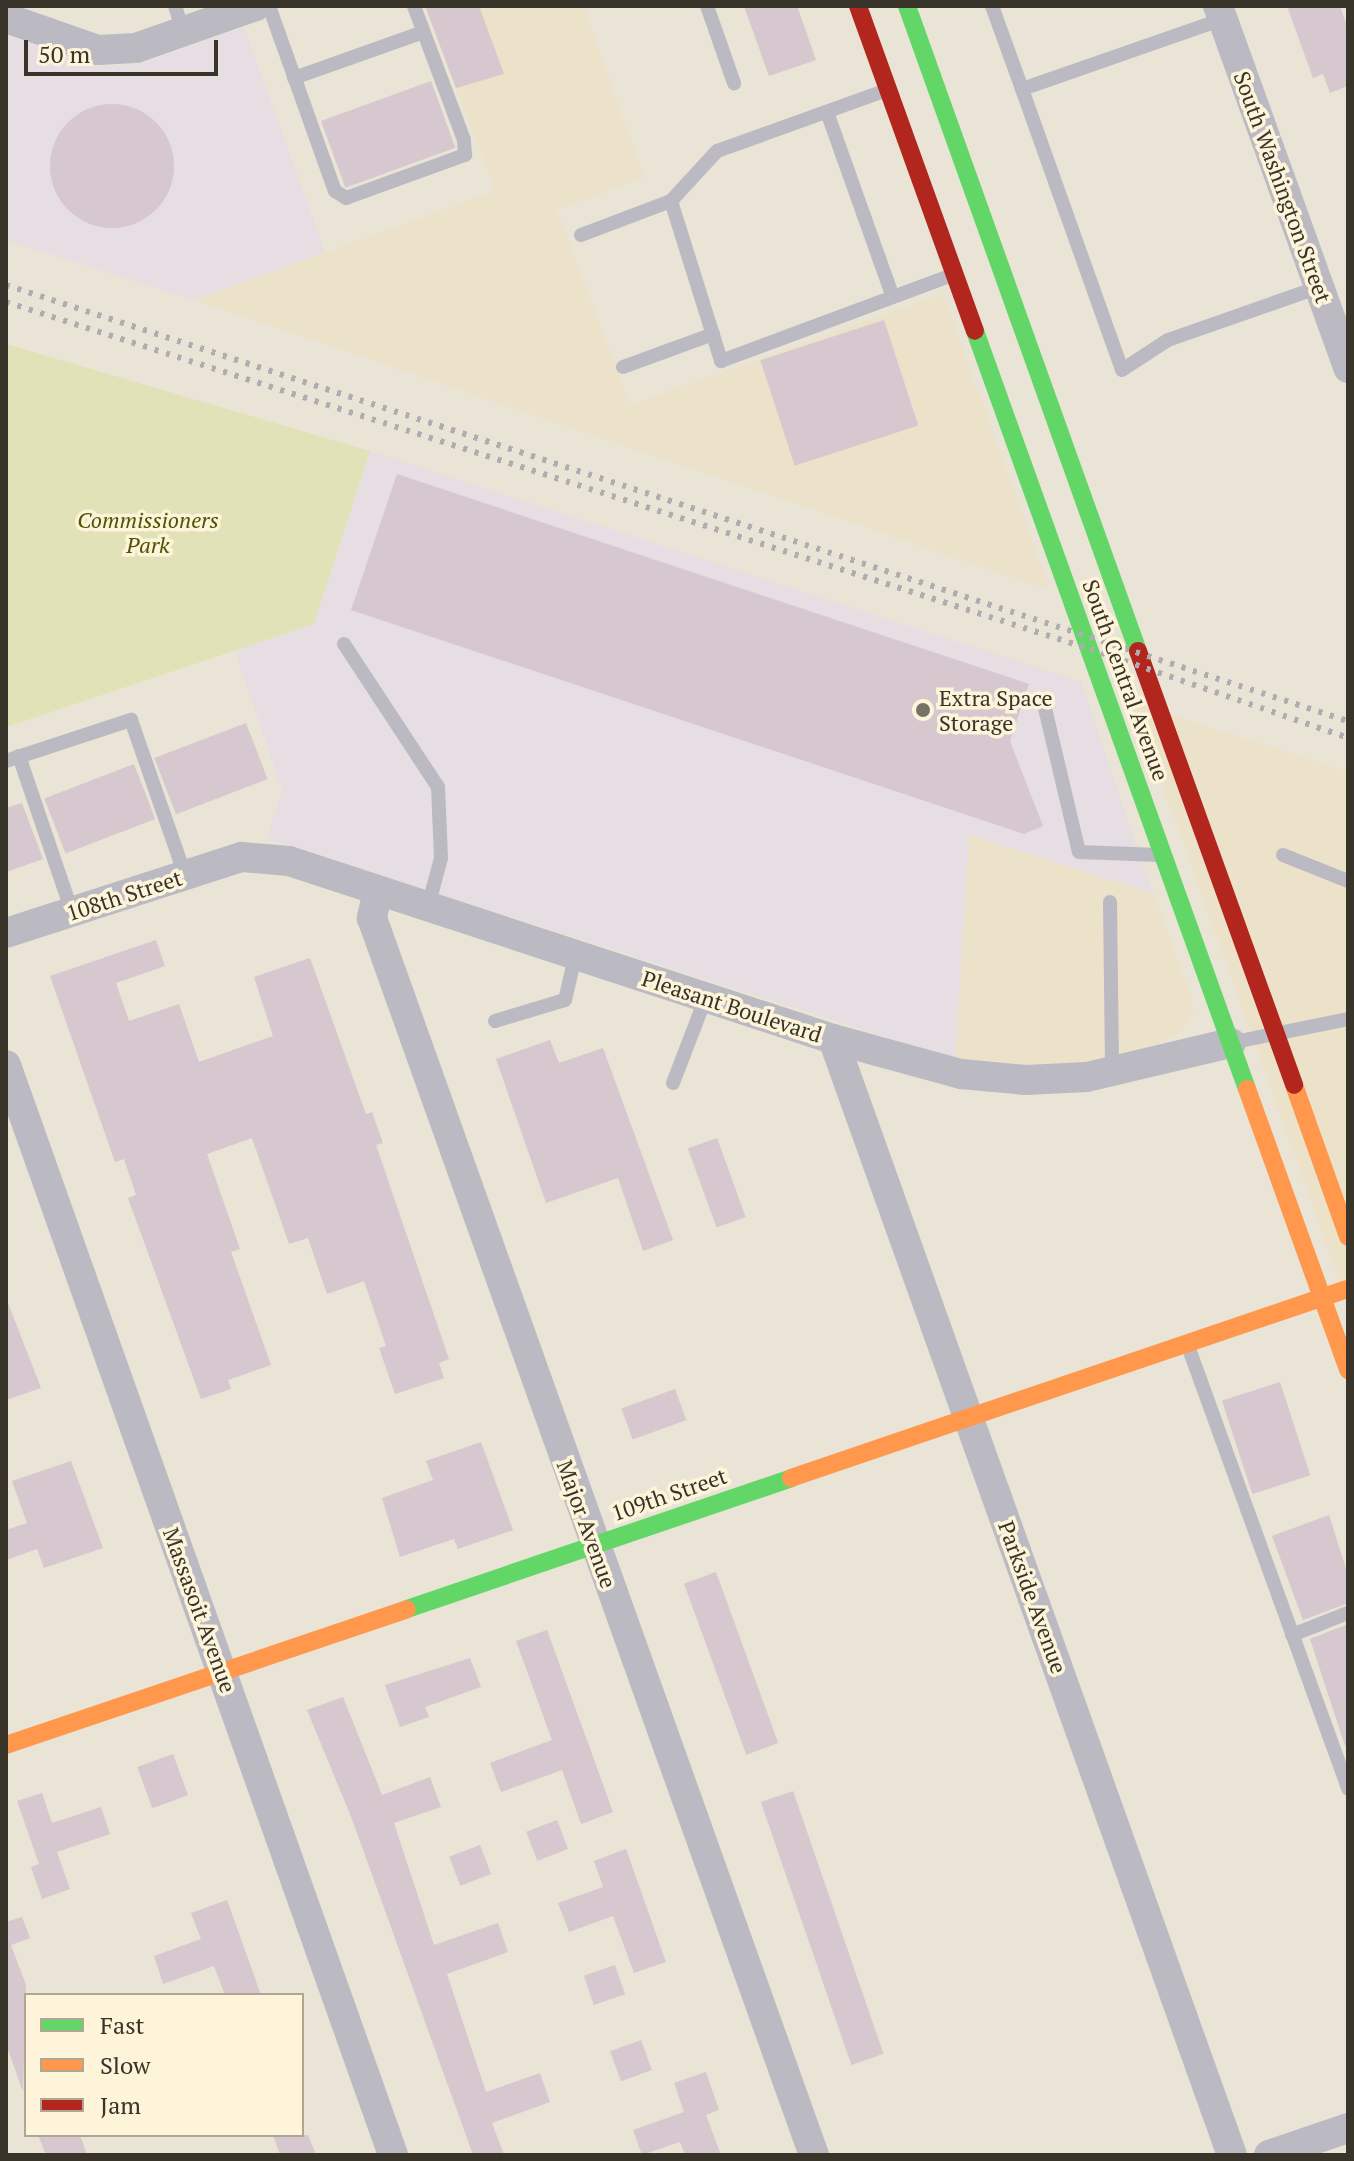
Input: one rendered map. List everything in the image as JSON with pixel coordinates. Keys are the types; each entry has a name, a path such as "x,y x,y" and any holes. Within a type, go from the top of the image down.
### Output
{"street":[{"path":"6,18 98,50 136,48 179,19 256,6"},
{"name":"South Central Avenue","path":"858,6 1348,1370"},
{"name":"South Central Avenue","path":"907,6 1348,1237"},
{"name":"South Washington Street","path":"1221,12 1348,368"},
{"name":"Pleasant Boulevard","path":"242,857 289,861 833,1039 961,1074 1026,1080 1112,1072 1231,1043"},
{"name":"108th Street","path":"6,933 242,857"},
{"name":"Major Avenue","path":"378,891 372,918 814,2155"},
{"name":"Parkside Avenue","path":"833,1039 1232,2155"},
{"name":"Massasoit Avenue","path":"6,1065 393,2155"},
{"name":"109th Street","path":"6,1745 1348,1288"},
{"path":"1269,2155 1348,2128"}],"lane":[{"path":"269,6 340,196 352,198 459,161 464,140 414,6"},
{"path":"707,6 734,83"},
{"path":"992,6 1122,370 1168,340 1319,287"},
{"path":"1022,89 1221,12"},
{"path":"294,78 423,32"},
{"path":"581,235 671,201 717,151 888,90"},
{"path":"827,112 893,297"},
{"path":"671,201 721,361 955,274"},
{"path":"623,367 713,334"},
{"path":"344,644 438,787 441,858 428,907"},
{"path":"1043,700 1079,852 1163,855"},
{"path":"72,912 12,758 131,720 185,875"},
{"path":"1283,855 1348,881"},
{"path":"1110,902 1112,1072"},
{"path":"495,1021 565,1000 576,953"},
{"path":"673,1083 706,997"},
{"path":"1231,1043 1348,1019"},
{"path":"1187,1343 1348,1789"},
{"path":"1292,1635 1348,1613"}],"shaded area":[{"path":"425,6 584,6 644,178 557,210 630,405 943,294 1050,590 194,300 495,191"},
{"path":"244,27 325,252 194,300 6,240 6,36 108,66 138,64"},
{"path":"370,451 1081,682 1153,893 969,835 955,1059 267,839 282,789 235,651 314,624"},
{"path":"1133,702 1348,772 1348,1305 1262,1064"},
{"path":"969,834 1153,893 1191,995 1193,1014 1179,1034 1145,1050 1046,1069 955,1059"}],"green space":[{"name":"Commissioners Park","path":"6,344 370,451 314,624 6,727"}],"building":[{"path":"425,6 479,6 504,74 456,88"},
{"path":"744,6 797,6 816,60 769,76"},
{"path":"1287,6 1340,6 1348,28 1348,86 1330,93 1323,74 1313,78"},
{"path":"431,81 455,148 345,188 321,121"},
{"path":"112,104 136,109 156,122 169,142 174,166 169,190 156,210 136,223 112,228 88,223 68,210 55,190 50,166 55,142 68,122 88,109"},
{"path":"884,320 918,426 795,466 760,360"},
{"path":"397,474 1029,684 1010,741 1043,826 1024,834 351,610"},
{"path":"246,723 268,779 176,814 155,758"},
{"path":"134,764 155,819 66,853 44,798"},
{"path":"22,803 43,859 6,872 6,808"},
{"path":"156,940 165,966 116,983 129,1021 179,1004 199,1062 273,1036 254,977 310,958 366,1114 372,1112 383,1143 376,1145 449,1359 439,1363 444,1378 395,1394 379,1348 386,1346 364,1281 327,1294 308,1238 289,1244 252,1138 207,1154 240,1249 231,1252 271,1365 228,1380 231,1389 201,1399 128,1198 136,1195 124,1159 115,1162 50,976"},
{"path":"550,1040 559,1063 603,1048 673,1240 643,1251 618,1178 546,1203 496,1059"},
{"path":"717,1138 746,1217 717,1228 688,1149"},
{"path":"6,1298 41,1388 6,1400"},
{"path":"1280,1382 1310,1475 1252,1494 1222,1401"},
{"path":"675,1389 686,1420 633,1440 621,1408"},
{"path":"481,1442 513,1530 458,1549 454,1539 400,1557 382,1498 433,1480 426,1461"},
{"path":"71,1461 103,1548 44,1568 37,1549 6,1560 6,1530 27,1523 12,1481"},
{"path":"1329,1515 1348,1575 1348,1603 1303,1620 1272,1536"},
{"path":"716,1572 778,1743 746,1755 684,1584"},
{"path":"1348,1624 1348,1746 1345,1746 1310,1639"},
{"path":"547,1630 613,1812 581,1824 562,1770 501,1792 490,1763 552,1740 516,1641"},
{"path":"470,1658 481,1687 425,1707 429,1717 400,1727 385,1685"},
{"path":"343,1697 382,1795 430,1777 441,1807 394,1823 434,1945 498,1923 508,1952 447,1974 486,2092 540,2073 550,2102 492,2123 504,2155 473,2155 352,1819 307,1710"},
{"path":"173,1754 188,1795 152,1808 137,1767"},
{"path":"793,1791 884,2054 851,2065 761,1802"},
{"path":"42,1793 52,1823 101,1807 110,1834 57,1852 70,1889 42,1899 31,1867 39,1864 17,1801"},
{"path":"557,1820 568,1849 537,1861 526,1832"},
{"path":"480,1845 491,1874 460,1886 449,1857"},
{"path":"626,1849 666,1962 634,1973 613,1916 569,1932 558,1903 603,1887 594,1861"},
{"path":"227,1900 260,1993 224,1993 214,1966 163,1984 154,1956 201,1939 191,1913"},
{"path":"22,1917 30,1938 11,1945 26,1985 23,2092 6,2044 6,1922"},
{"path":"615,1965 625,1994 594,2005 584,1976"},
{"path":"641,2040 652,2070 621,2081 610,2051"},
{"path":"706,2072 719,2110 706,2115 721,2155 685,2155 680,2142 642,2155 633,2130 684,2112 674,2083"},
{"path":"308,2135 316,2155 280,2155 274,2137"},
{"path":"39,2137 81,2137 87,2155 46,2155"}],"railway":[{"path":"6,285 1348,721"},
{"path":"6,302 1090,649 1348,738"}],"traffic: fast":[{"path":"907,6 1138,651"},
{"path":"975,331 1247,1089"},
{"path":"407,1609 791,1478"}],"traffic: slow":[{"path":"1294,1085 1348,1237"},
{"path":"1247,1089 1348,1370"},
{"path":"791,1478 1347,1289"},
{"path":"6,1745 407,1609"}],"traffic: jam":[{"path":"858,6 975,331"},
{"path":"1138,651 1294,1085"}],"place":[{"name":"Extra Space Storage","path":"923,710"}]}
